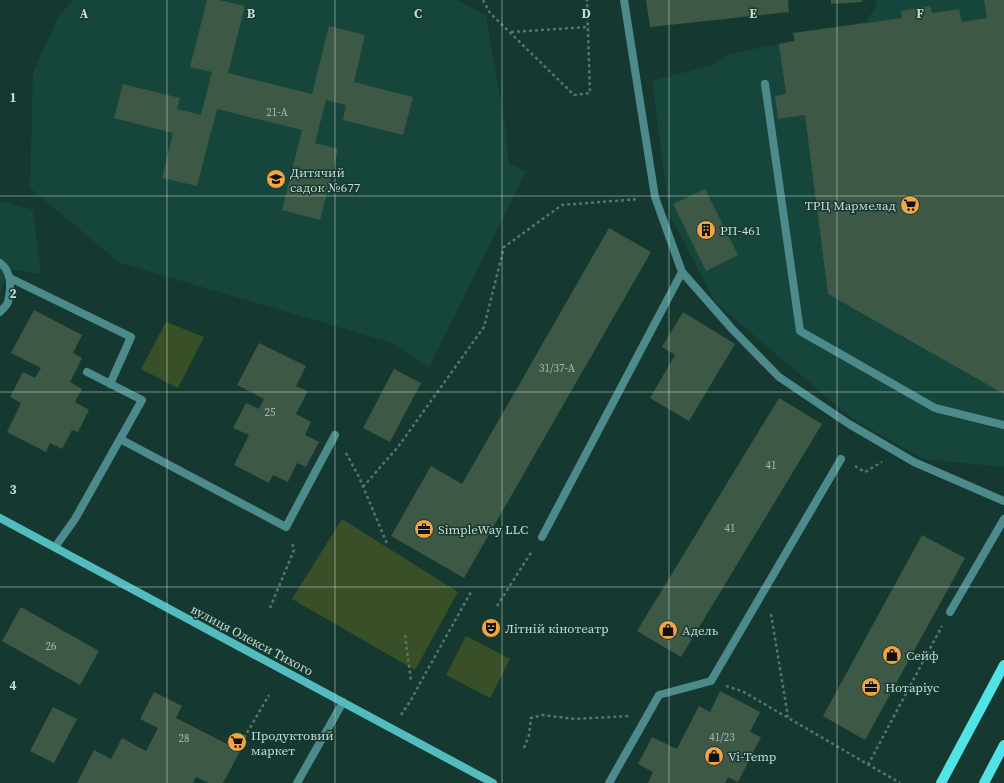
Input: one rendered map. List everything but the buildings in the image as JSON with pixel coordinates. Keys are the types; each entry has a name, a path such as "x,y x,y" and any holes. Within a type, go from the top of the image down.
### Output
{"main road":[{"path":"941,783 1004,665"},
{"path":"984,783 1004,745"}],"street":[{"name":"вулиця Олекси Тихого","path":"0,518 493,783"}],"lane":[{"path":"624,0 655,198 682,272 733,330 779,377 849,424 914,462 1004,500"},
{"path":"765,84 800,331 935,408 1004,425"},
{"path":"0,263 4,265 10,278 8,303 0,312"},
{"path":"542,537 682,272"},
{"path":"10,278 131,337 110,384"},
{"path":"55,547 75,519 142,400 87,372"},
{"path":"120,439 286,527 335,434"},
{"path":"609,783 659,695 711,681 841,459"},
{"path":"950,612 1004,519"},
{"path":"297,783 343,702"}],"path":[{"path":"483,0 490,13 574,95 590,93 587,0"},
{"path":"510,32 588,27"},
{"path":"363,487 398,447 484,326 504,247 562,205 655,198"},
{"path":"345,452 363,487 388,546"},
{"path":"270,608 294,550 286,527"},
{"path":"497,606 521,567"},
{"path":"766,586 788,718"},
{"path":"399,718 411,700 471,592"},
{"path":"868,765 950,612"},
{"path":"405,636 411,681"},
{"path":"742,691 900,783"},
{"path":"244,738 269,695"},
{"path":"524,748 529,735 531,718 542,715 575,719 628,716 645,718"}],"shaded area":[{"name":"Дитячий садок №677","path":"73,0 458,0 486,16 506,131 509,164 526,171 429,368 393,343 120,263 30,188 33,73 58,17"},
{"path":"875,0 1004,0 1004,467 923,459 851,418 715,302 669,213 652,81 713,65 728,54 794,41 793,33 866,22 876,6"},
{"path":"0,201 33,210 41,274 9,269 0,293"}],"green space":[{"path":"166,322 204,337 178,388 141,369"},
{"path":"342,519 458,592 415,670 292,599"},
{"path":"466,636 510,659 490,698 446,675"}],"place":[{"name":"Дитячий садок №677","path":"276,179"},
{"name":"ТРЦ Мармелад","path":"910,205"},
{"name":"РП-461","path":"706,230"},
{"name":"SimpleWay LLC","path":"424,529"},
{"name":"Літній кінотеатр","path":"491,628"},
{"name":"Адель","path":"668,630"},
{"name":"Сейф","path":"892,655"},
{"name":"Нотаріус","path":"871,687"},
{"name":"Продуктовий маркет","path":"237,742"},
{"name":"Vi-Temp","path":"714,756"}]}
